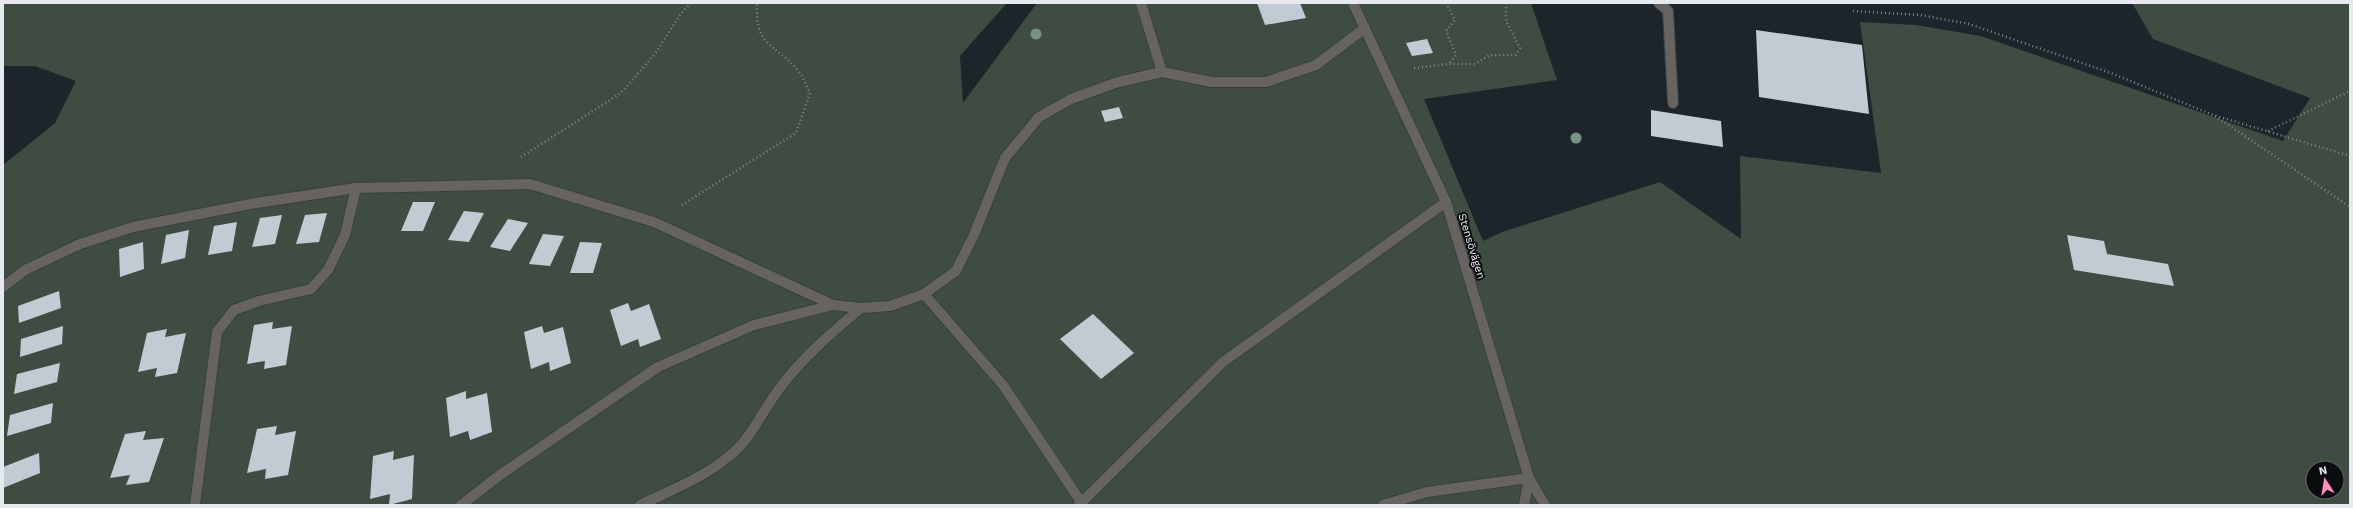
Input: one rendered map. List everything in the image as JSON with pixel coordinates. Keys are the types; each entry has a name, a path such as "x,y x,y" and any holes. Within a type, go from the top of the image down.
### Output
{"street":[{"path":"1141,3 1162,72"},
{"name":"Stensövägen","path":"1353,3 1446,202 1529,478 1546,505"},
{"path":"1659,3 1668,11 1673,103"},
{"path":"3,287 25,270 80,244 133,227 256,203 356,188 471,184 530,184 654,222 833,305 861,308 890,306 924,294 956,272 974,237 1005,158 1039,117 1071,99 1118,82 1162,72 1212,82 1266,82 1316,65 1365,28"},
{"path":"195,505 217,332 234,310 259,301 311,290 328,270 345,235 356,188"},
{"path":"924,294 1003,385 1080,504 1223,362 1446,202"},
{"path":"461,505 500,476 658,367 754,325 833,305"},
{"path":"640,505 684,484 729,457 758,422 778,390 807,354 861,308"},
{"path":"1383,505 1427,492 1529,478 1524,505"}],"path":[{"path":"516,160 621,94 655,54 680,15 691,3"},
{"path":"654,222 796,133 810,93 798,69 772,49 760,35 755,18 757,3"},
{"path":"1446,3 1455,20 1446,31 1456,55 1449,64"},
{"path":"1385,72 1449,64 1475,64 1490,55 1516,55 1520,48 1506,21 1506,3"},
{"path":"1853,11 1920,15 1969,24 2111,73 2213,115 2350,156"},
{"path":"2268,131 2350,91"},
{"path":"2213,115 2350,207"}],"green space":[{"path":"3,3 1007,3 960,56 963,103 1037,3 1531,3 1557,80 1424,99 1483,241 1502,232 1660,182 1741,239 1740,156 1881,173 1860,22 1916,25 1981,36 2283,141 2310,98 2153,39 2132,3 2350,3 2350,505 3,505 3,165 55,123 76,81 35,66 3,66"}],"building":[{"path":"1257,3 1300,3 1306,18 1265,25"},
{"path":"1756,30 1862,45 1869,114 1759,97"},
{"path":"1427,39 1433,53 1412,56 1406,43"},
{"path":"1119,107 1123,118 1105,122 1101,111"},
{"path":"1651,110 1721,121 1723,147 1651,136"},
{"path":"413,202 435,202 423,231 401,231"},
{"path":"464,211 484,213 469,242 448,240"},
{"path":"327,213 319,242 296,244 305,215"},
{"path":"282,215 275,244 252,247 260,218"},
{"path":"508,219 528,223 510,251 490,247"},
{"path":"237,222 232,251 208,255 214,226"},
{"path":"189,230 185,258 161,264 166,235"},
{"path":"543,234 564,236 550,266 529,264"},
{"path":"2067,235 2104,241 2107,254 2168,264 2174,286 2074,270"},
{"path":"143,242 144,269 120,277 119,249"},
{"path":"580,242 602,243 593,273 570,273"},
{"path":"59,291 61,308 19,323 18,306"},
{"path":"628,303 631,311 649,304 661,339 640,347 638,339 621,346 610,310"},
{"path":"1093,314 1134,353 1101,379 1060,339"},
{"path":"273,322 272,329 292,326 286,365 264,369 265,361 247,364 254,325"},
{"path":"63,326 62,344 20,357 21,339"},
{"path":"542,326 544,333 563,327 571,363 550,371 549,362 531,369 524,332"},
{"path":"167,329 165,337 186,333 177,373 155,377 157,368 138,372 147,333"},
{"path":"60,363 57,382 14,394 17,374"},
{"path":"466,391 466,399 487,393 492,432 470,440 468,431 450,437 446,398"},
{"path":"53,403 51,423 7,436 10,415"},
{"path":"277,426 275,435 296,431 288,475 265,479 266,469 247,473 257,429"},
{"path":"146,431 143,440 164,438 149,482 126,485 130,475 110,478 125,434"},
{"path":"394,451 393,460 414,455 412,499 389,505 390,494 370,499 373,456"},
{"path":"39,453 40,473 3,488 3,467"}]}
